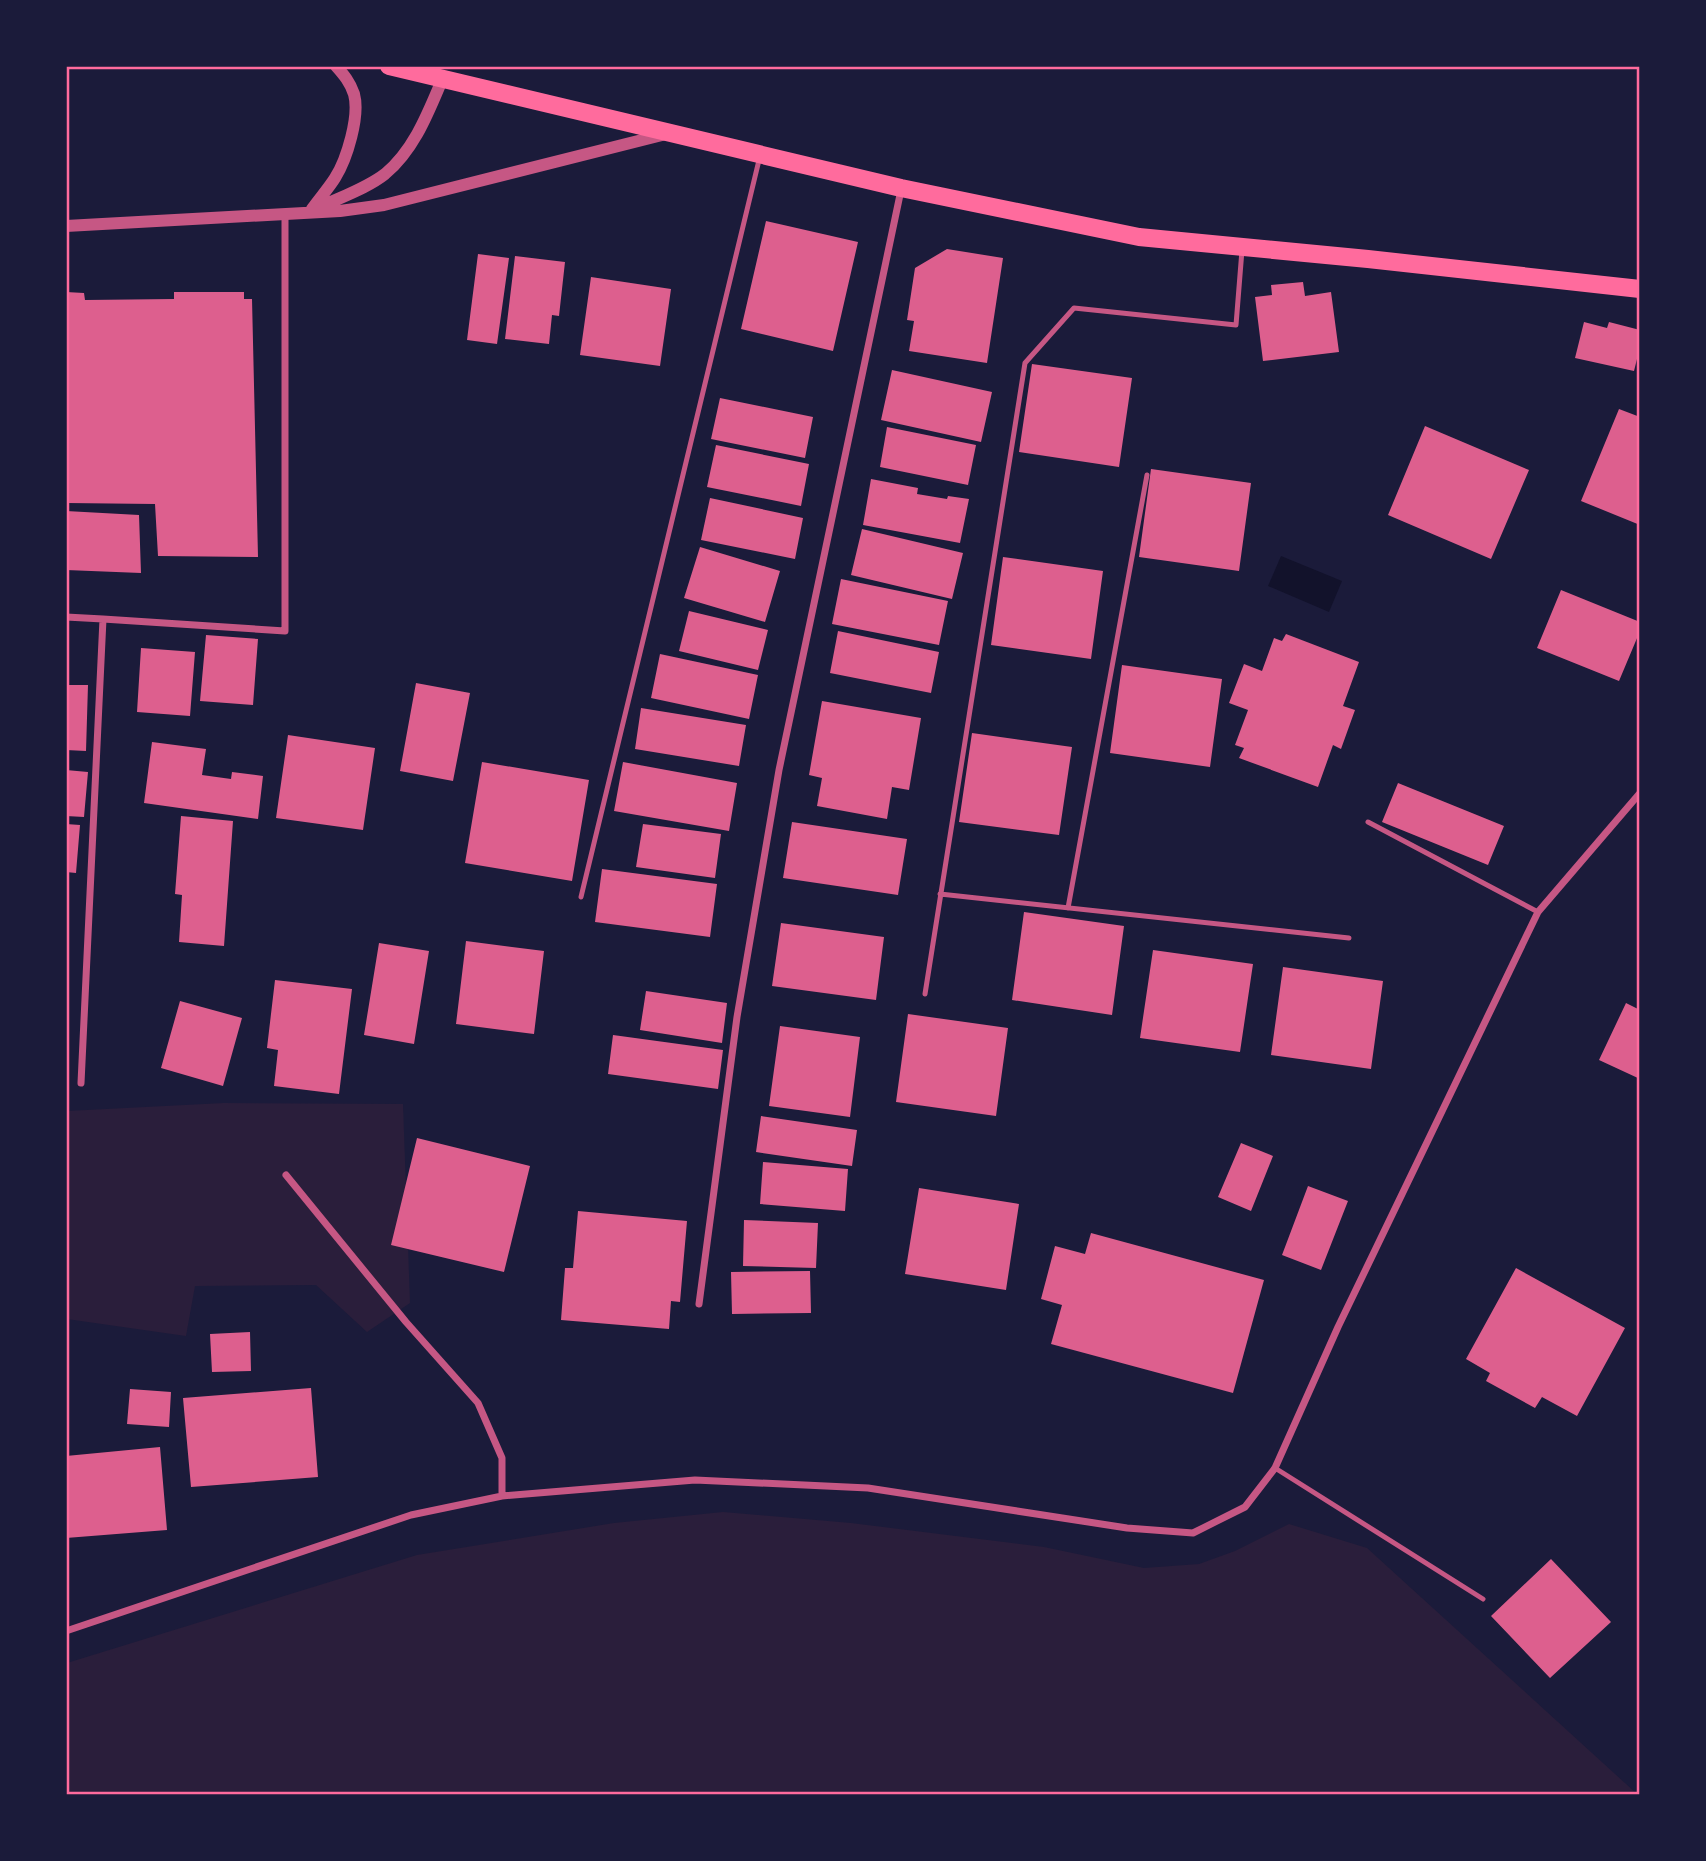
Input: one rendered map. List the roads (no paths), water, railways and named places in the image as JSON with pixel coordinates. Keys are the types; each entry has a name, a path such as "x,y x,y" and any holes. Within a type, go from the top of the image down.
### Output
{"main road":[{"path":"389,66 444,73 669,133 901,188 1139,237 1640,289"}],"street":[{"path":"309,212 335,178 345,158 351,135 355,96 348,80 336,66"},
{"path":"309,212 370,183 391,168 415,138 444,73"},
{"path":"66,226 285,214 384,205 669,133"},
{"path":"699,1304 737,1017 779,770 901,188"},
{"path":"66,617 285,631 285,214"},
{"path":"80,1083 103,619"},
{"path":"66,1631 411,1515 502,1496 695,1480 868,1488 1127,1528 1193,1533 1245,1507 1275,1468 1338,1327 1538,912 1640,793"},
{"path":"286,1175 405,1322 478,1403 502,1458 502,1496"}],"lane":[{"path":"581,897 761,153"},
{"path":"925,994 1025,363 1074,308 1236,325 1242,247"},
{"path":"1068,908 1147,475"},
{"path":"1368,822 1538,912"},
{"path":"940,894 1349,938"},
{"path":"1275,1468 1483,1600"}]}
